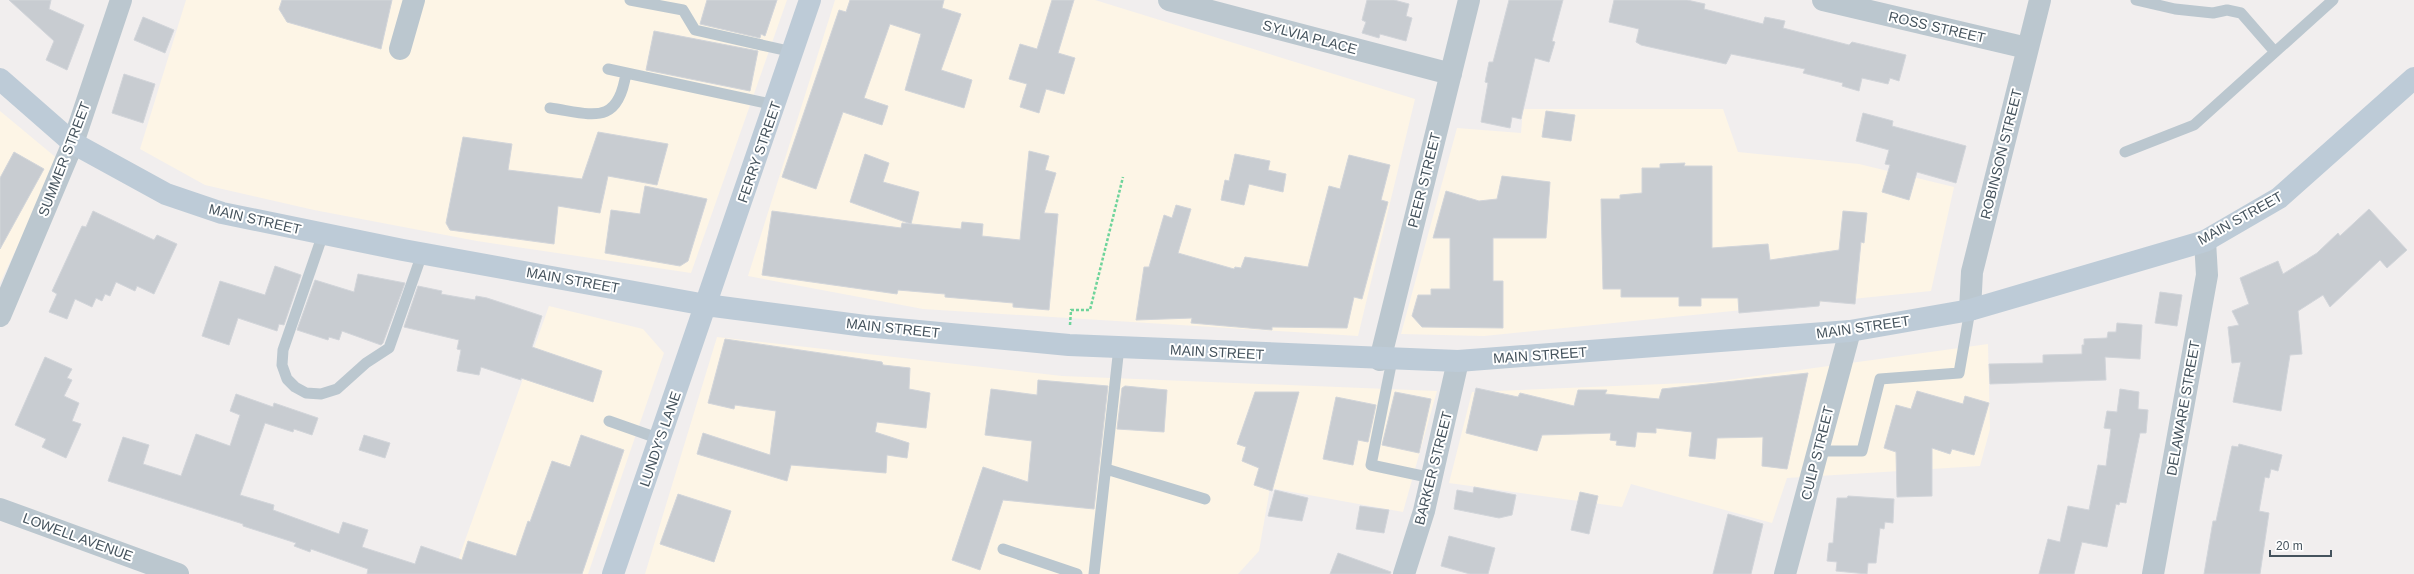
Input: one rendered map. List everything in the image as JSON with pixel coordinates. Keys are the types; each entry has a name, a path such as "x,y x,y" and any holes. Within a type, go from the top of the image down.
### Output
{"street":[{"name":"SUMMER STREET","path":"0,316 73,142 120,0"},
{"path":"400,49 414,0"},
{"name":"FERRY STREET","path":"706,305 810,0"},
{"name":"SYLVIA PLACE","path":"1169,0 1451,74"},
{"name":"PEER STREET","path":"1386,360 1469,0"},
{"name":"ROSS STREET","path":"1823,0 2027,48"},
{"name":"ROBINSON STREET","path":"1970,310 1972,272 2040,0"},
{"name":"MAIN STREET","path":"0,80 73,142 181,200 222,213 422,254 706,305 865,326 1069,345 1458,362 1850,332 1970,310 2205,241 2279,198 2414,78"},
{"name":"DELAWARE STREET","path":"2153,574 2207,275 2205,241"},
{"name":"LUNDY'S LANE","path":"613,574 706,305"},
{"name":"CULP STREET","path":"1785,574 1850,332"},
{"name":"BARKER STREET","path":"1404,574 1432,478 1458,362"},
{"name":"LOWELL AVENUE","path":"0,509 178,574"}],"lane":[{"path":"630,0 683,10 695,30 793,52"},
{"path":"2136,0 2175,9 2213,13 2227,10 2241,13 2275,52"},
{"path":"2125,152 2194,125 2333,0"},
{"path":"608,69 775,105"},
{"path":"550,108 593,114 608,111 618,102 626,73"},
{"path":"323,234 283,350 282,365 286,379 295,388 306,393 321,394 337,389 366,363 389,348 422,254"},
{"path":"1817,451 1862,451 1880,379 1959,373 1970,310"},
{"path":"1094,574 1119,347"},
{"path":"1386,360 1371,466 1432,478"},
{"path":"609,421 660,439"},
{"path":"1106,469 1204,499"},
{"path":"1003,549 1076,574"}],"path":[{"path":"1069,345 1070,310 1090,310 1123,177"}],"shaded area":[{"path":"186,0 787,0 691,273 477,241 314,210 205,185 140,149"},
{"path":"835,0 1095,0 1415,99 1358,336 923,309 748,276"},
{"path":"1523,109 1723,109 1738,152 1859,164 1954,187 1931,291 1484,336 1401,334 1457,128 1521,133"},
{"path":"0,111 59,160 0,283"},
{"path":"549,306 643,329 664,353 588,574 453,574"},
{"path":"717,337 1062,376 1437,391 1403,512 1270,488 1259,551 1238,574 645,574"},
{"path":"1988,344 1990,429 1980,466 1787,478 1772,523 1631,484 1622,507 1449,483 1472,392 1712,382"}],"building":[{"path":"9,0 51,0 49,9 84,25 67,70 46,60 54,41"},
{"path":"282,0 392,0 381,49 287,22 279,9"},
{"path":"707,0 777,0 765,36 761,34 760,38 700,24"},
{"path":"850,0 944,0 942,8 961,14 941,70 972,80 964,108 905,90 921,34 890,24 864,98 888,106 882,125 843,112 816,189 782,177 839,10 846,12"},
{"path":"1052,0 1074,0 1058,53 1075,58 1064,94 1046,89 1039,113 1020,107 1027,84 1009,79 1020,44 1037,49"},
{"path":"1367,0 1394,0 1409,4 1406,16 1412,18 1406,41 1380,34 1379,38 1362,33 1366,22 1362,20"},
{"path":"1509,0 1563,0 1552,41 1555,42 1549,62 1535,58 1521,119 1512,117 1510,128 1481,122 1488,83 1485,82 1489,62 1493,62"},
{"path":"1614,0 1687,0 1705,4 1704,9 1763,24 1765,17 1785,21 1783,28 1849,45 1852,42 1906,55 1899,81 1890,78 1888,84 1862,78 1859,91 1842,86 1843,83 1803,73 1805,69 1731,54 1726,64 1641,45 1636,42 1639,29 1609,22"},
{"path":"143,17 174,30 165,53 134,40"},
{"path":"654,31 758,51 750,91 646,70"},
{"path":"124,74 155,84 143,123 112,113"},
{"path":"1546,111 1575,115 1571,141 1542,137"},
{"path":"1863,113 1893,121 1892,126 1966,146 1956,183 1917,172 1909,200 1882,192 1890,165 1885,164 1889,150 1856,141"},
{"path":"598,132 668,144 657,185 608,176 600,213 558,206 554,244 450,230 446,223 463,137 512,144 508,170 582,179"},
{"path":"1029,151 1049,156 1045,170 1056,173 1044,213 1058,214 1049,310 1013,307 1013,303 945,297 945,294 898,290 897,294 762,275 772,211 901,228 902,223 961,229 962,222 983,224 982,236 1020,240"},
{"path":"14,152 44,169 0,249 0,178"},
{"path":"865,154 889,163 883,182 919,192 911,224 850,202"},
{"path":"1235,154 1270,161 1268,170 1286,174 1283,192 1249,184 1244,205 1221,200 1225,180 1229,181"},
{"path":"1349,155 1390,165 1381,200 1388,202 1362,299 1354,297 1347,328 1272,327 1272,330 1191,323 1192,318 1136,320 1144,267 1149,267 1164,215 1172,218 1176,205 1191,209 1178,253 1234,269 1235,267 1241,268 1245,257 1308,267 1329,186 1340,189"},
{"path":"1685,163 1684,166 1712,166 1712,248 1768,244 1770,260 1839,250 1843,211 1867,213 1864,243 1861,242 1855,304 1820,301 1819,306 1739,313 1738,298 1701,298 1701,306 1679,306 1679,297 1621,297 1621,289 1603,289 1601,199 1620,199 1620,195 1642,193 1642,168 1660,168 1660,164"},
{"path":"1502,176 1550,182 1546,238 1493,238 1493,281 1503,281 1503,328 1422,327 1412,316 1418,295 1431,295 1431,289 1450,289 1450,238 1433,238 1446,191 1479,201 1497,199"},
{"path":"645,186 707,199 688,261 680,266 605,253 611,210 640,214"},
{"path":"2369,209 2407,250 2387,268 2380,260 2330,307 2323,295 2298,311 2302,354 2290,355 2281,411 2233,402 2241,362 2232,363 2228,327 2239,325 2232,311 2249,304 2240,278 2278,261 2283,274 2317,253 2338,233 2340,236"},
{"path":"93,211 154,240 157,235 177,244 154,294 137,286 135,291 116,282 110,296 105,294 102,301 96,298 92,307 75,299 67,319 49,312 57,294 52,291 82,226 86,227"},
{"path":"275,266 301,275 284,325 279,324 277,331 238,318 229,345 202,336 220,281 265,295"},
{"path":"358,274 405,283 381,345 342,331 339,340 329,337 328,340 297,330 315,280 354,292"},
{"path":"418,286 442,291 441,294 475,300 476,296 487,298 542,316 532,347 602,371 593,402 521,378 521,380 481,367 479,375 457,371 461,350 457,349 459,340 404,327"},
{"path":"2160,292 2182,295 2177,326 2155,323"},
{"path":"2117,323 2142,325 2140,359 2105,357 2106,380 1990,384 1989,364 2043,363 2043,355 2082,354 2084,339 2107,338 2108,332 2116,332"},
{"path":"725,339 882,362 883,365 910,368 909,389 930,393 926,428 877,422 875,432 909,443 907,458 887,455 886,473 791,465 787,481 697,454 703,433 770,455 776,411 735,405 734,409 708,403"},
{"path":"45,357 72,369 67,378 72,380 64,396 79,403 72,421 81,424 66,458 42,447 46,439 15,425"},
{"path":"1808,373 1787,469 1762,466 1763,437 1717,438 1715,459 1689,456 1692,432 1656,428 1656,433 1637,432 1635,447 1616,445 1617,441 1610,440 1611,433 1542,435 1537,451 1466,433 1476,388 1518,397 1520,393 1574,406 1578,390 1607,390 1605,394 1659,399 1662,389"},
{"path":"1038,380 1108,386 1094,509 1003,500 980,570 952,560 983,467 1028,482 1032,441 985,435 991,389 1037,395"},
{"path":"1125,386 1167,390 1164,432 1117,429 1122,388"},
{"path":"2120,389 2139,392 2138,409 2148,410 2146,433 2140,433 2126,503 2120,502 2119,505 2116,504 2107,547 2082,542 2074,574 2039,574 2048,539 2060,542 2068,506 2089,510 2098,465 2106,466 2111,429 2104,428 2107,411 2117,412"},
{"path":"1917,391 1963,404 1965,396 1989,403 1974,455 1952,449 1950,454 1932,448 1932,496 1897,497 1896,452 1884,448 1896,405 1911,409"},
{"path":"1255,392 1299,392 1272,491 1254,485 1259,468 1242,461 1246,447 1237,444"},
{"path":"1395,392 1431,399 1419,453 1382,445"},
{"path":"236,394 273,407 274,403 318,418 312,435 294,429 293,432 265,423 240,495 274,505 273,510 339,534 343,522 368,530 362,547 415,564 421,546 462,560 468,541 516,556 552,461 570,467 581,435 624,450 582,574 367,574 368,569 311,549 310,552 294,546 296,543 243,526 243,524 108,481 123,437 149,445 143,464 181,476 196,434 230,446 240,415 230,411"},
{"path":"1336,397 1376,405 1368,442 1358,440 1353,465 1323,459"},
{"path":"364,435 390,443 385,458 359,450"},
{"path":"2239,444 2282,455 2278,471 2271,469 2269,478 2265,477 2259,511 2269,513 2260,574 2204,574 2213,521 2216,521 2232,446 2238,447"},
{"path":"1474,487 1516,495 1512,515 1499,518 1454,509 1457,490 1473,493"},
{"path":"1275,490 1308,498 1302,521 1268,516"},
{"path":"1580,492 1598,496 1589,534 1571,530"},
{"path":"678,494 731,511 714,562 660,544"},
{"path":"1848,496 1894,499 1893,523 1885,522 1884,529 1880,528 1876,563 1868,563 1867,574 1836,571 1837,562 1827,561 1829,543 1833,543 1837,498 1847,498"},
{"path":"1360,506 1389,510 1384,533 1356,529"},
{"path":"1728,514 1763,524 1751,574 1713,574"},
{"path":"1449,536 1495,548 1488,574 1470,574 1441,566"},
{"path":"1338,553 1391,572 1390,574 1330,574"}]}
